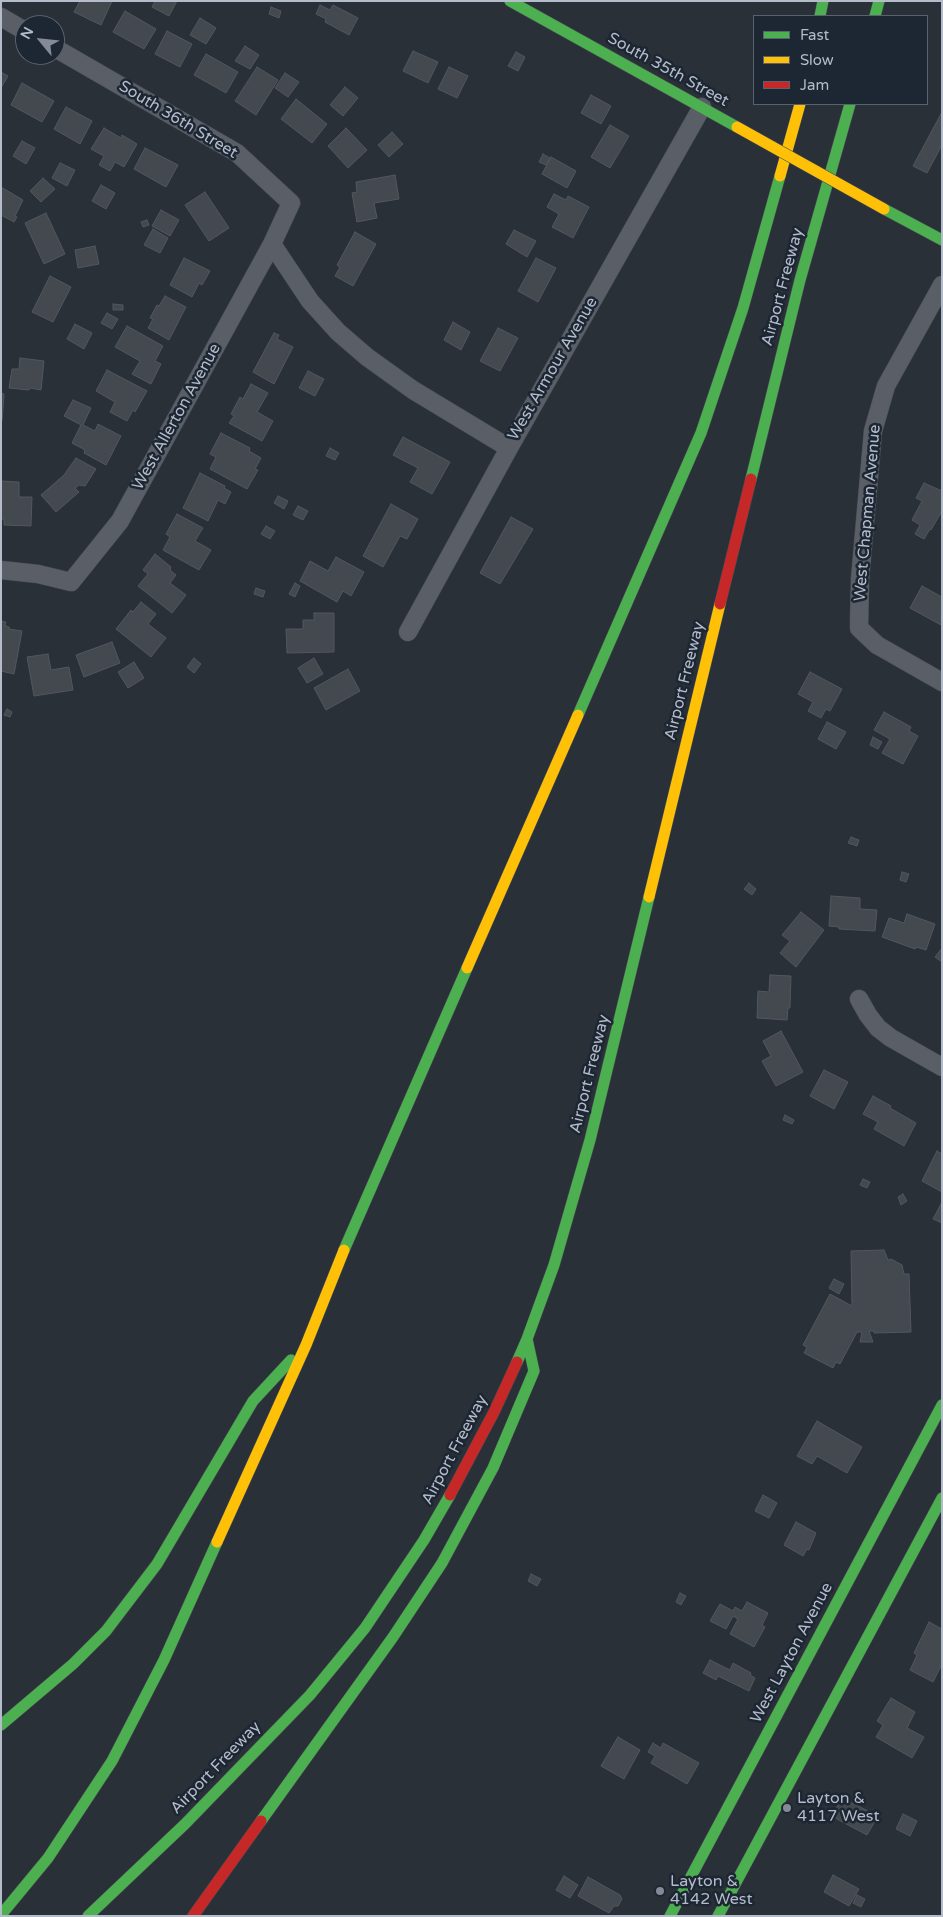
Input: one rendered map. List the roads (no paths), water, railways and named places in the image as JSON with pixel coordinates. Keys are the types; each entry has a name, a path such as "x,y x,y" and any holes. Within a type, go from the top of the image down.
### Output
{"main road":[{"name":"South 35th Street","path":"510,1 942,240"},
{"path":"820,15 823,1"},
{"path":"875,15 879,1"},
{"name":"Airport Freeway","path":"1,1915 48,1858 112,1761 164,1660 306,1345 345,1247 701,433 743,308 800,105"},
{"name":"Airport Freeway","path":"88,1916 185,1824 310,1695 365,1628 424,1540 462,1474 494,1412 527,1339 554,1265 590,1140 800,280 850,105"},
{"path":"193,1916 387,1645 442,1564 494,1468 534,1371 527,1339"},
{"path":"1,1726 74,1664 112,1624 157,1564 253,1401 306,1345"},
{"name":"West Layton Avenue","path":"670,1916 942,1405"},
{"path":"718,1916 942,1498"}],"street":[{"path":"1,17 15,25"},
{"name":"South 36th Street","path":"65,54 237,153 291,203 272,244"},
{"name":"West Armour Avenue","path":"408,632 508,448 702,107"},
{"path":"272,244 310,300 338,332 360,351 413,390 508,448"},
{"name":"West Allerton Avenue","path":"1,570 38,574 71,582 120,521 272,244"},
{"name":"West Chapman Avenue","path":"942,285 886,386 873,431 860,579 859,628 877,645 942,682"},
{"path":"859,998 878,1028 891,1038 942,1067"}],"place":[{"name":"Layton & 4117 West","path":"787,1808"},
{"name":"Layton & 4142 West","path":"660,1891"}]}
